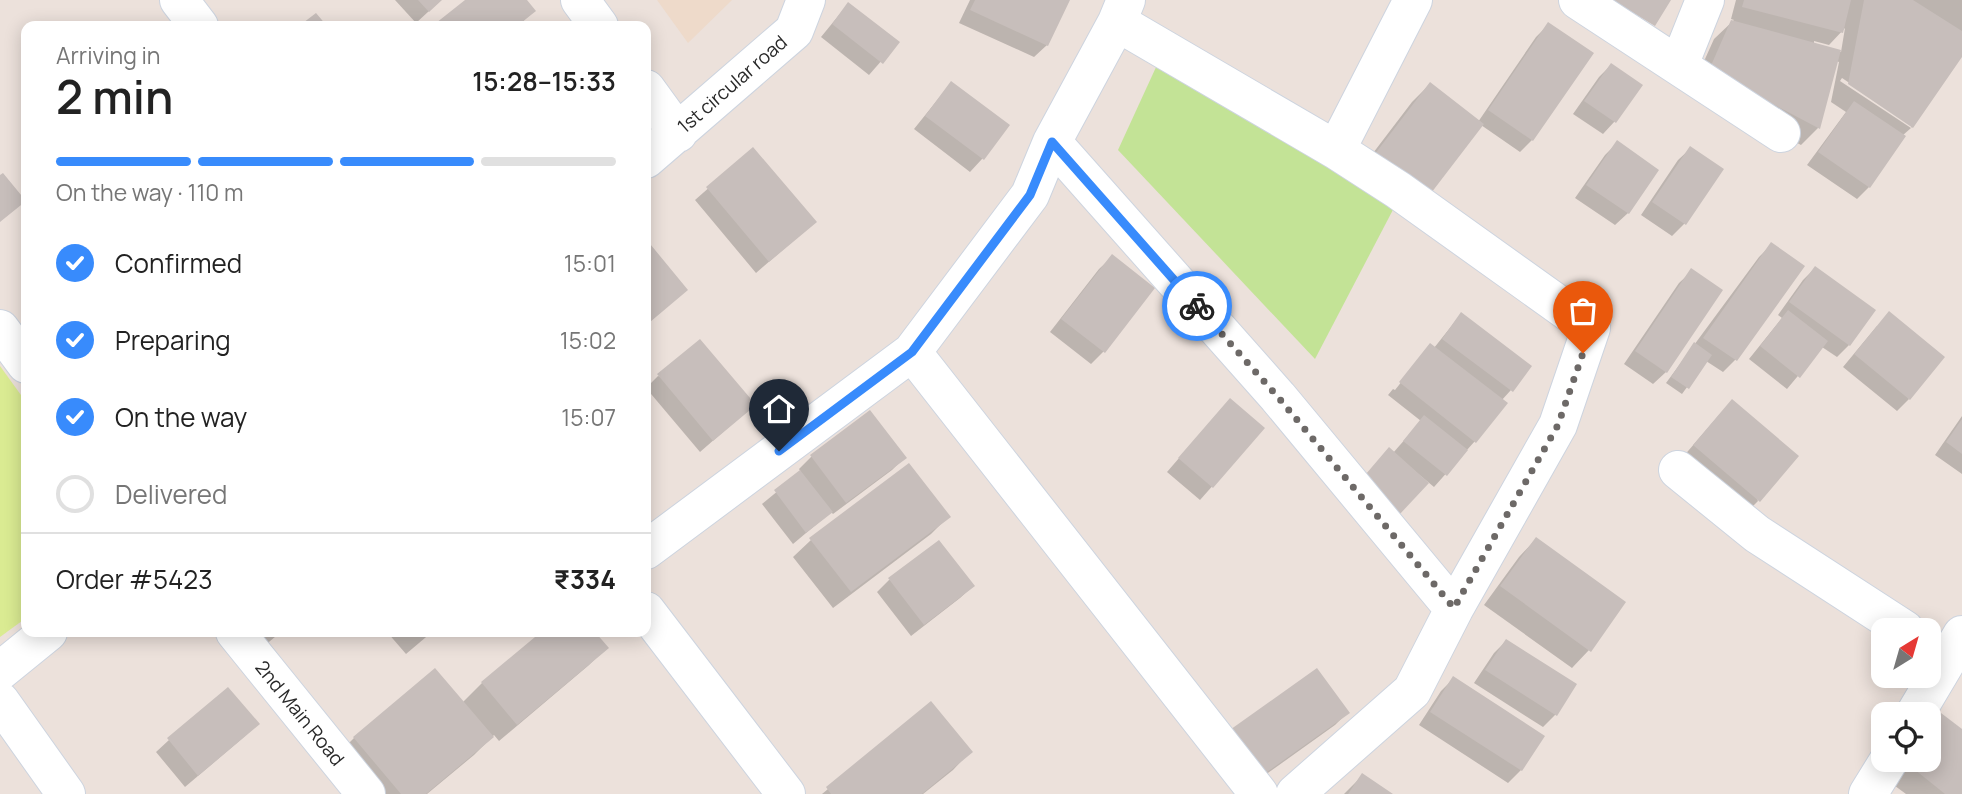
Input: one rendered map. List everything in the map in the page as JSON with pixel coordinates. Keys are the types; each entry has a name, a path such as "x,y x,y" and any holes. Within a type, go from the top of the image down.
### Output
{"street":[{"path":"178,0 195,21"},
{"path":"580,0 595,21"},
{"name":"1st circular road","path":"651,155 793,31 806,0"},
{"path":"1336,150 1413,0"},
{"path":"1578,0 1782,133"},
{"path":"1679,65 1705,0"},
{"path":"651,546 912,352 1030,195 1052,142 1122,11 1398,190 1591,328 1558,425 1454,608 1412,691 1295,794"},
{"path":"651,96 678,133"},
{"path":"1052,142 1278,397 1454,608"},
{"path":"0,330 21,357"},
{"path":"912,352 1259,794"},
{"path":"1678,470 1757,534 1886,618"},
{"path":"651,618 786,794"},
{"path":"0,671 42,637"},
{"name":"2nd Main Road","path":"239,637 366,794"},
{"path":"1920,702 1947,644"},
{"path":"0,701 66,794"},
{"path":"1868,794 1882,772"}],"shaded area":[{"path":"657,0 732,0 688,43"}],"green space":[{"path":"1157,65 1396,204 1315,359 1118,150"},
{"path":"0,366 21,395 21,622 0,637"}],"building":[{"path":"418,0 442,0 429,12"},
{"path":"465,0 527,0 536,11 523,21 439,21"},
{"path":"975,0 1070,0 1048,46 970,10"},
{"path":"1612,0 1671,0 1655,26"},
{"path":"1744,0 1851,0 1843,33 1742,7"},
{"path":"1864,0 1913,0 1962,31 1962,57 1913,128 1848,84"},
{"path":"848,2 900,42 883,64 832,24"},
{"path":"316,13 323,21 306,21"},
{"path":"1731,20 1841,50 1820,129 1709,70"},
{"path":"1548,22 1594,53 1533,141 1488,110"},
{"path":"1611,63 1643,85 1616,123 1584,101"},
{"path":"951,81 1010,125 984,160 925,116"},
{"path":"1430,82 1484,124 1425,201 1371,159"},
{"path":"1854,101 1906,136 1870,188 1818,152"},
{"path":"1617,140 1659,170 1629,214 1586,185"},
{"path":"1690,146 1724,169 1686,225 1652,202"},
{"path":"753,147 817,222 769,262 706,187"},
{"path":"3,173 21,195 21,205 0,222 0,175"},
{"path":"1771,242 1805,266 1737,361 1703,338"},
{"path":"651,245 688,290 651,321"},
{"path":"1112,254 1155,288 1105,353 1061,319"},
{"path":"1815,266 1876,310 1850,346 1789,302"},
{"path":"1691,268 1723,290 1667,373 1635,351"},
{"path":"1788,310 1828,341 1800,378 1760,346"},
{"path":"1889,311 1945,357 1910,400 1854,354"},
{"path":"1461,312 1532,366 1513,392 1442,339"},
{"path":"700,339 756,405 713,441 657,374"},
{"path":"1694,342 1712,355 1689,389 1671,377"},
{"path":"1430,343 1508,403 1476,443 1399,382"},
{"path":"1230,398 1265,428 1213,488 1178,458"},
{"path":"1732,399 1799,456 1760,502 1693,445"},
{"path":"870,410 907,458 846,503 810,455"},
{"path":"1424,415 1468,450 1447,476 1403,441"},
{"path":"1962,419 1962,454 1946,442"},
{"path":"1389,447 1429,483 1399,515 1360,481"},
{"path":"909,463 951,517 851,592 809,538"},
{"path":"800,470 833,512 806,533 774,490"},
{"path":"1536,537 1626,602 1591,652 1500,586"},
{"path":"939,540 975,586 924,625 888,578"},
{"path":"535,637 599,637 609,648 517,725 481,682"},
{"path":"1506,639 1577,684 1557,716 1485,670"},
{"path":"435,668 494,737 426,794 401,794 353,737"},
{"path":"1317,668 1350,713 1260,777 1227,732"},
{"path":"1453,676 1545,736 1522,771 1430,712"},
{"path":"228,687 260,724 198,776 167,738"},
{"path":"931,701 973,752 922,794 831,794 826,787"},
{"path":"1941,713 1962,729 1962,794 1945,794 1918,772 1941,772"},
{"path":"1362,773 1393,794 1348,794"}],"way so far":[{"path":"1197,306 1278,397 1454,608 1558,425 1583,353"}],"route":[{"path":"779,451 912,352 1030,195 1052,142 1197,306"}]}
